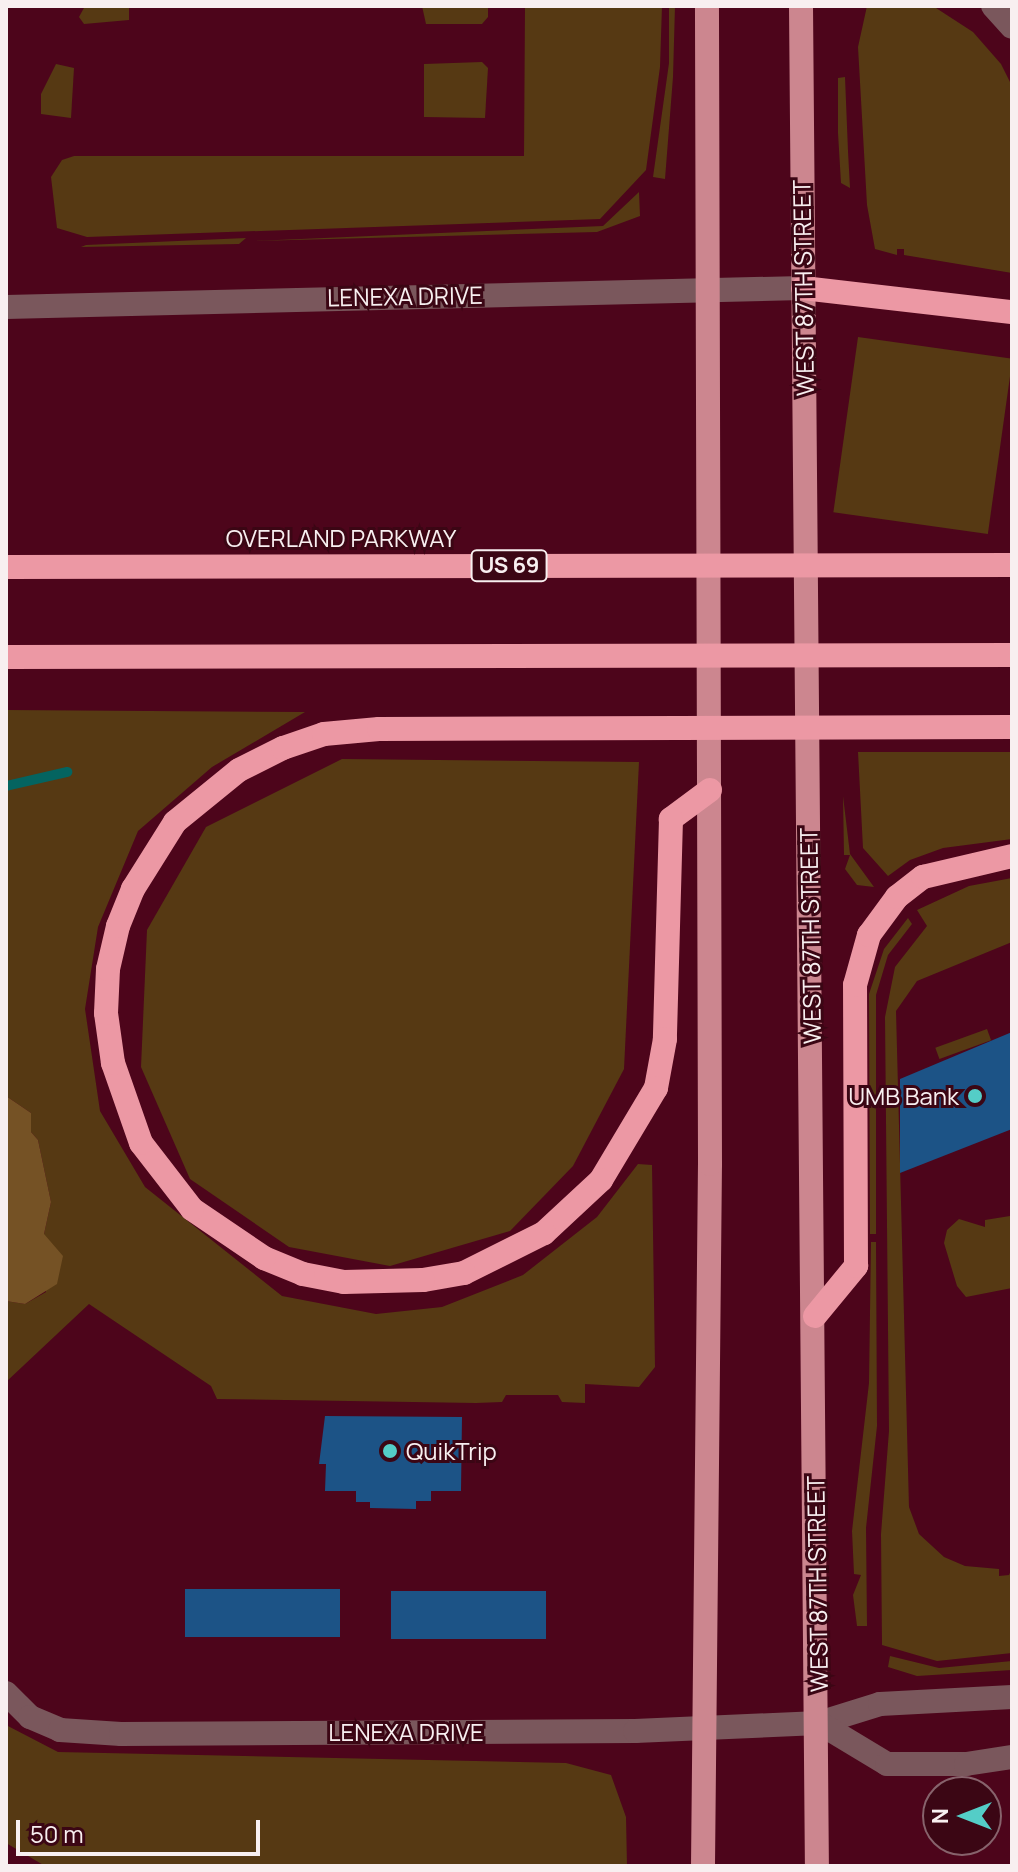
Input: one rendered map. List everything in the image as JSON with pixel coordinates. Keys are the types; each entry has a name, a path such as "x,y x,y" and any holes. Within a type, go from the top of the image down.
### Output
{"highway":[{"path":"803,288 1012,312"},
{"name":"OVERLAND PARKWAY","path":"6,567 1012,565"},
{"path":"6,657 1012,655"},
{"path":"710,790 671,819 665,1039 656,1088 601,1180 544,1233 464,1273 423,1280 369,1283 303,1274 224,1235 192,1209 141,1143 113,1063 106,1013 108,969 118,926 139,877 175,822 239,770 283,748 324,734 379,729 1012,727"},
{"path":"815,1316 856,1266 855,985 869,935 897,897 923,877 1012,856"}],"main road":[{"path":"703,1866 710,790 707,6"},
{"name":"WEST 87TH STREET","path":"801,6 819,1723 817,1866"}],"street":[{"path":"993,6 1012,27"},
{"name":"LENEXA DRIVE","path":"6,307 803,288"},
{"name":"LENEXA DRIVE","path":"6,1693 30,1717 60,1730 121,1734 819,1723 880,1704 1012,1697"},
{"path":"819,1723 887,1764 966,1764 1012,1757"}],"shaded area":[{"path":"85,6 129,6 129,20 84,24 79,17"},
{"path":"422,6 488,6 488,17 482,24 426,24"},
{"path":"525,6 662,6 660,67 646,170 600,219 87,237 57,228 51,177 62,160 74,156 524,156"},
{"path":"669,6 675,6 665,179 653,177 669,63"},
{"path":"867,6 936,8 973,32 1001,64 1012,86 1012,273 904,255 904,249 897,249 897,255 875,249 867,205 858,47"},
{"path":"482,62 488,68 485,118 424,117 424,64"},
{"path":"56,64 74,68 71,118 41,114 41,94"},
{"path":"845,77 850,188 841,183 838,133 838,78"},
{"path":"639,192 640,216 597,232 254,241 603,226"},
{"path":"246,238 239,244 81,247 86,245"},
{"path":"858,337 1012,359 988,534 833,512"},
{"path":"6,710 305,712 212,767 138,831 98,927 85,1009 100,1111 145,1187 282,1296 376,1314 442,1307 523,1275 597,1217 638,1164 652,1165 655,1367 639,1387 585,1384 585,1403 562,1402 558,1395 506,1395 502,1402 476,1403 217,1399 211,1386 89,1304 6,1382 6,1301 25,1304 46,1292 44,1234 51,1202 38,1140 31,1132 31,1113 6,1096"},
{"path":"858,752 1012,752 1012,839 943,848 910,860 888,876 863,848"},
{"path":"342,759 639,762 624,1069 573,1166 510,1231 390,1266 289,1247 190,1179 141,1067 147,930 206,827"},
{"path":"843,796 850,854 874,887 857,885 845,869 850,855 844,855"},
{"path":"1012,878 1012,942 917,981 896,1011 909,1507 919,1534 944,1557 965,1566 999,1569 999,1576 1009,1575 1012,1568 1012,1653 937,1661 882,1645 881,1534 889,1431 885,1017 895,967 927,926 917,910 969,886"},
{"path":"908,918 912,924 888,955 876,995 876,1234 870,1234 869,994 884,949"},
{"path":"987,1029 991,1040 939,1059 935,1048"},
{"path":"6,1096 31,1113 31,1132 38,1140 51,1202 44,1234 63,1256 57,1284 25,1304 6,1301"},
{"path":"1010,1216 1012,1288 966,1297 957,1286 944,1243 947,1230 959,1219 985,1227 985,1220"},
{"path":"871,1242 876,1242 877,1426 866,1528 867,1626 857,1626 853,1595 861,1575 854,1574 852,1531 869,1383"},
{"path":"890,1656 939,1668 1012,1661 1012,1670 917,1676 888,1667"},
{"path":"6,1725 58,1752 566,1763 611,1775 626,1817 627,1866 45,1866 6,1843"}],"building":[{"name":"UMB Bank","path":"1012,1032 1012,1129 900,1173 900,1079"},
{"name":"QuikTrip","path":"325,1416 462,1417 461,1491 431,1491 431,1501 416,1501 416,1509 370,1508 370,1502 356,1502 356,1491 325,1491 326,1464 319,1464"},
{"path":"185,1589 340,1589 340,1637 185,1637"},
{"path":"391,1591 546,1591 546,1639 391,1639"}],"waterway":[{"path":"6,786 67,772"}],"place":[{"name":"UMB Bank","path":"975,1096"},
{"name":"QuikTrip","path":"390,1451"}]}
